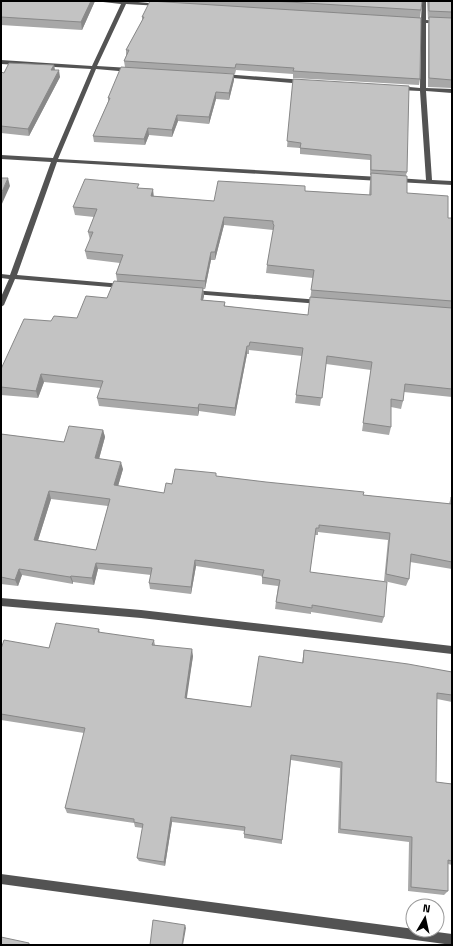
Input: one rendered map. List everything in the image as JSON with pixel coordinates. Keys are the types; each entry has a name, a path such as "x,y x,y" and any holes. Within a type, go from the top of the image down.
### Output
{"street":[{"path":"103,1 164,5"},
{"path":"424,1 425,22 423,90 429,181"},
{"path":"1,305 14,277 55,160 94,68 125,2"},
{"path":"401,20 452,23"},
{"path":"1,62 133,70"},
{"path":"219,76 313,82"},
{"path":"392,88 452,91"},
{"path":"1,157 452,183"},
{"path":"1,276 133,287"},
{"path":"189,292 324,303"},
{"path":"1,602 141,614 452,650"},
{"path":"1,879 452,940"}],"building":[{"path":"1,1 91,1 81,22 1,17"},
{"path":"150,1 421,18 420,79 293,71 294,68 236,64 235,68 124,61 129,50 126,50 144,17 142,17"},
{"path":"272,1 422,1 421,10"},
{"path":"429,1 452,1 452,12 429,11"},
{"path":"429,17 452,18 452,80 429,78"},
{"path":"9,63 54,65 51,70 59,70 28,129 1,126 1,72 4,73"},
{"path":"121,67 234,74 229,93 216,92 209,117 177,115 172,130 148,128 144,139 93,136 110,98 108,98"},
{"path":"293,79 409,86 407,172 371,170 371,155 300,148 301,143 287,141"},
{"path":"371,173 407,176 407,193 448,196 448,218 452,218 452,301 311,290 314,270 267,265 274,225 273,221 224,217 215,252 211,252 205,281 116,274 123,255 85,251 93,232 88,232 97,209 73,207 85,179 139,184 137,188 153,189 151,196 214,201 218,181 305,186 305,191 371,195"},
{"path":"1,178 8,178 1,194"},
{"path":"114,281 203,288 201,300 225,302 224,306 308,315 310,297 452,308 452,389 405,384 403,401 391,399 391,427 363,423 372,362 327,356 322,398 296,395 303,348 250,342 249,346 247,346 235,408 199,404 198,408 97,398 103,381 41,374 36,391 1,387 1,369 24,319 51,321 54,316 77,318 86,296 107,298"},
{"path":"69,426 103,430 95,458 121,462 114,485 164,493 166,483 172,484 175,469 216,473 216,476 364,492 363,495 452,504 452,562 411,554 409,579 386,574 390,533 319,525 319,528 316,528 310,572 387,582 384,617 312,605 312,608 276,602 280,580 262,577 264,570 195,560 191,587 149,583 152,568 96,563 92,578 70,577 19,569 15,580 1,577 1,434 64,442","holes":["49,491 110,499 96,550 34,540"]},
{"path":"56,623 99,629 98,632 154,640 152,645 192,649 185,698 251,707 259,656 303,663 304,650 408,664 452,672 452,695 437,693 436,782 452,784 452,861 448,860 448,891 411,887 412,837 340,829 342,762 291,755 282,840 244,834 245,827 171,817 164,862 137,858 143,824 134,822 134,819 65,808 85,728 1,714 1,649 4,640 49,648"},
{"path":"153,920 185,925 182,945 150,945"},
{"path":"1,937 29,943 29,945 1,945"}]}
